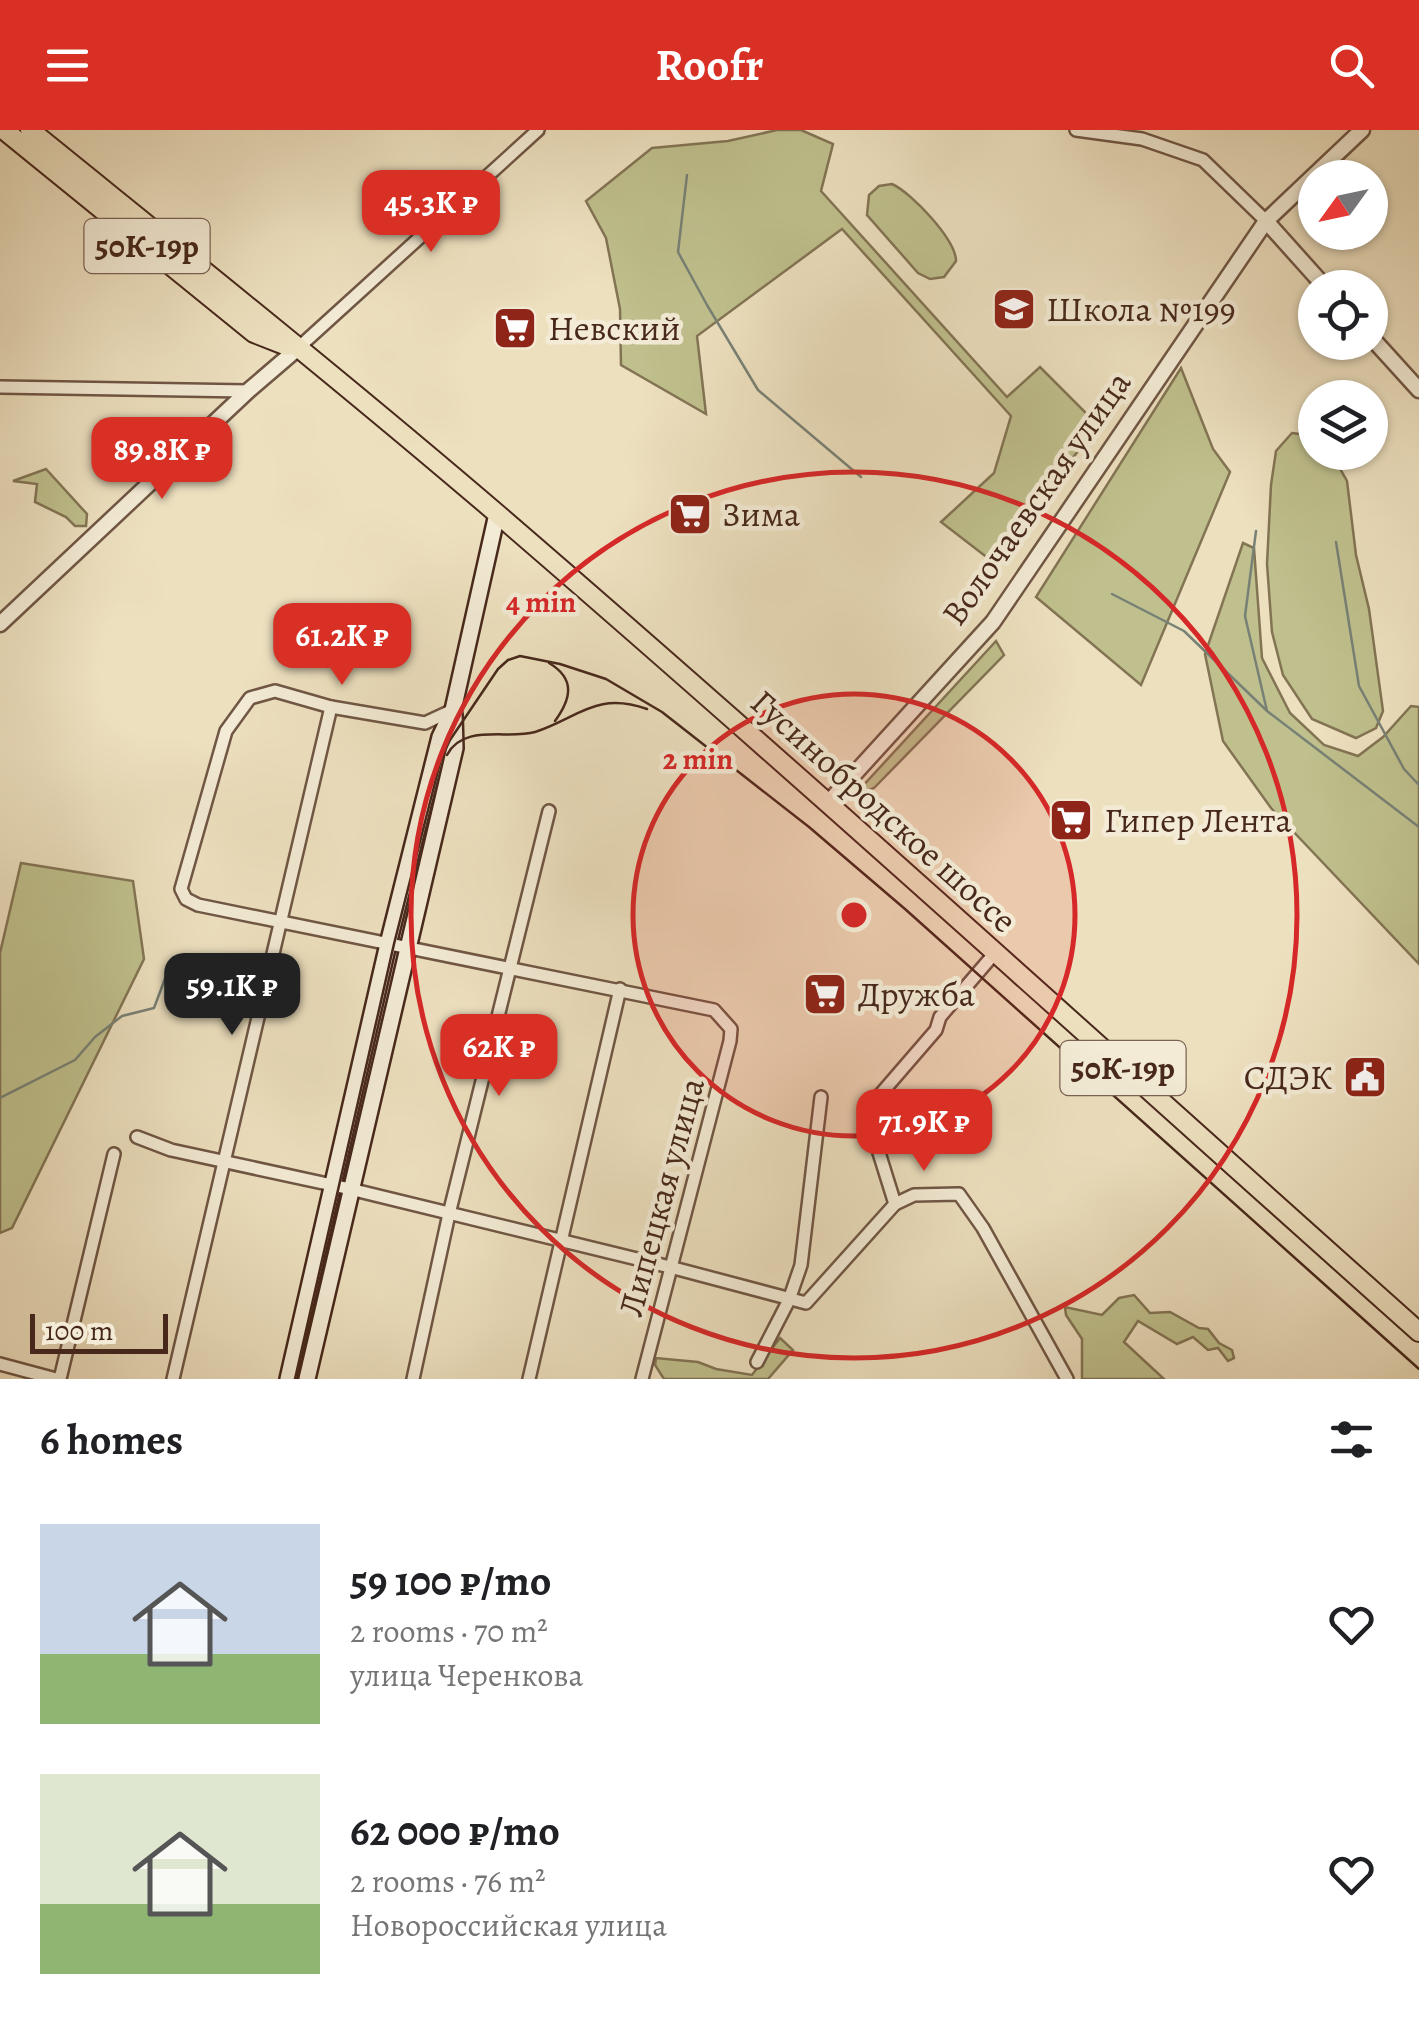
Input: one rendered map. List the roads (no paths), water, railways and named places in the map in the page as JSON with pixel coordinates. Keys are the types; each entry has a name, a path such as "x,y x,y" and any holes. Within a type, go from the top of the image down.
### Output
{"main road":[{"name":"Гусинобродское шоссе","path":"4,130 254,334 297,349"},
{"name":"Гусинобродское шоссе","path":"30,130 264,318 497,514 1419,1332"},
{"path":"288,1379 388,944 440,737 453,710 497,514"},
{"path":"307,1379 454,748 453,710"}],"street":[{"path":"0,624 248,390 538,130"},
{"path":"1076,130 1142,139 1203,160 1310,270"},
{"name":"Волочаевская улица","path":"828,804 993,622 1266,222 1362,130"},
{"path":"1388,356 1419,390"},
{"path":"0,387 248,390"},
{"path":"453,710 425,722 331,707 275,690 250,698 226,731 181,889 186,899 198,905 620,989 528,1379"},
{"path":"173,1379 331,707"},
{"path":"413,1379 549,811"},
{"path":"895,1204 866,1110 936,1030 940,1017 994,954"},
{"name":"Липецкая улица","path":"620,989 714,1010 731,1030 642,1379"},
{"path":"757,1362 789,1300 801,1265 821,1097"},
{"path":"136,1136 170,1150 670,1266 806,1304 895,1204 914,1195 959,1194 983,1228 1067,1379"},
{"path":"0,1364 58,1379 114,1154"}],"waterway":[{"path":"687,175 678,252 707,305 758,390 861,477"},
{"path":"1256,531 1245,616 1267,711 1419,827"},
{"path":"1336,542 1359,686 1404,769 1419,785"},
{"path":"1112,594 1184,631 1266,710"},
{"path":"0,1098 75,1060 95,1037 122,1016 154,1008 166,976"}],"tram line":[{"path":"295,1379 394,944 441,759 498,669 520,656 606,679 662,712 809,827 1419,1369"},
{"path":"549,663 564,676 568,690 565,705 555,721"},
{"path":"447,755 464,739 535,732 600,705 629,704 647,709"}],"place":[{"name":"Школа №199","path":"1014,309"},
{"name":"Невский","path":"515,328"},
{"name":"Зима","path":"690,514"},
{"name":"Гипер Лента","path":"1071,820"},
{"name":"Дружба","path":"825,994"},
{"name":"СДЭК","path":"1365,1077"}]}
